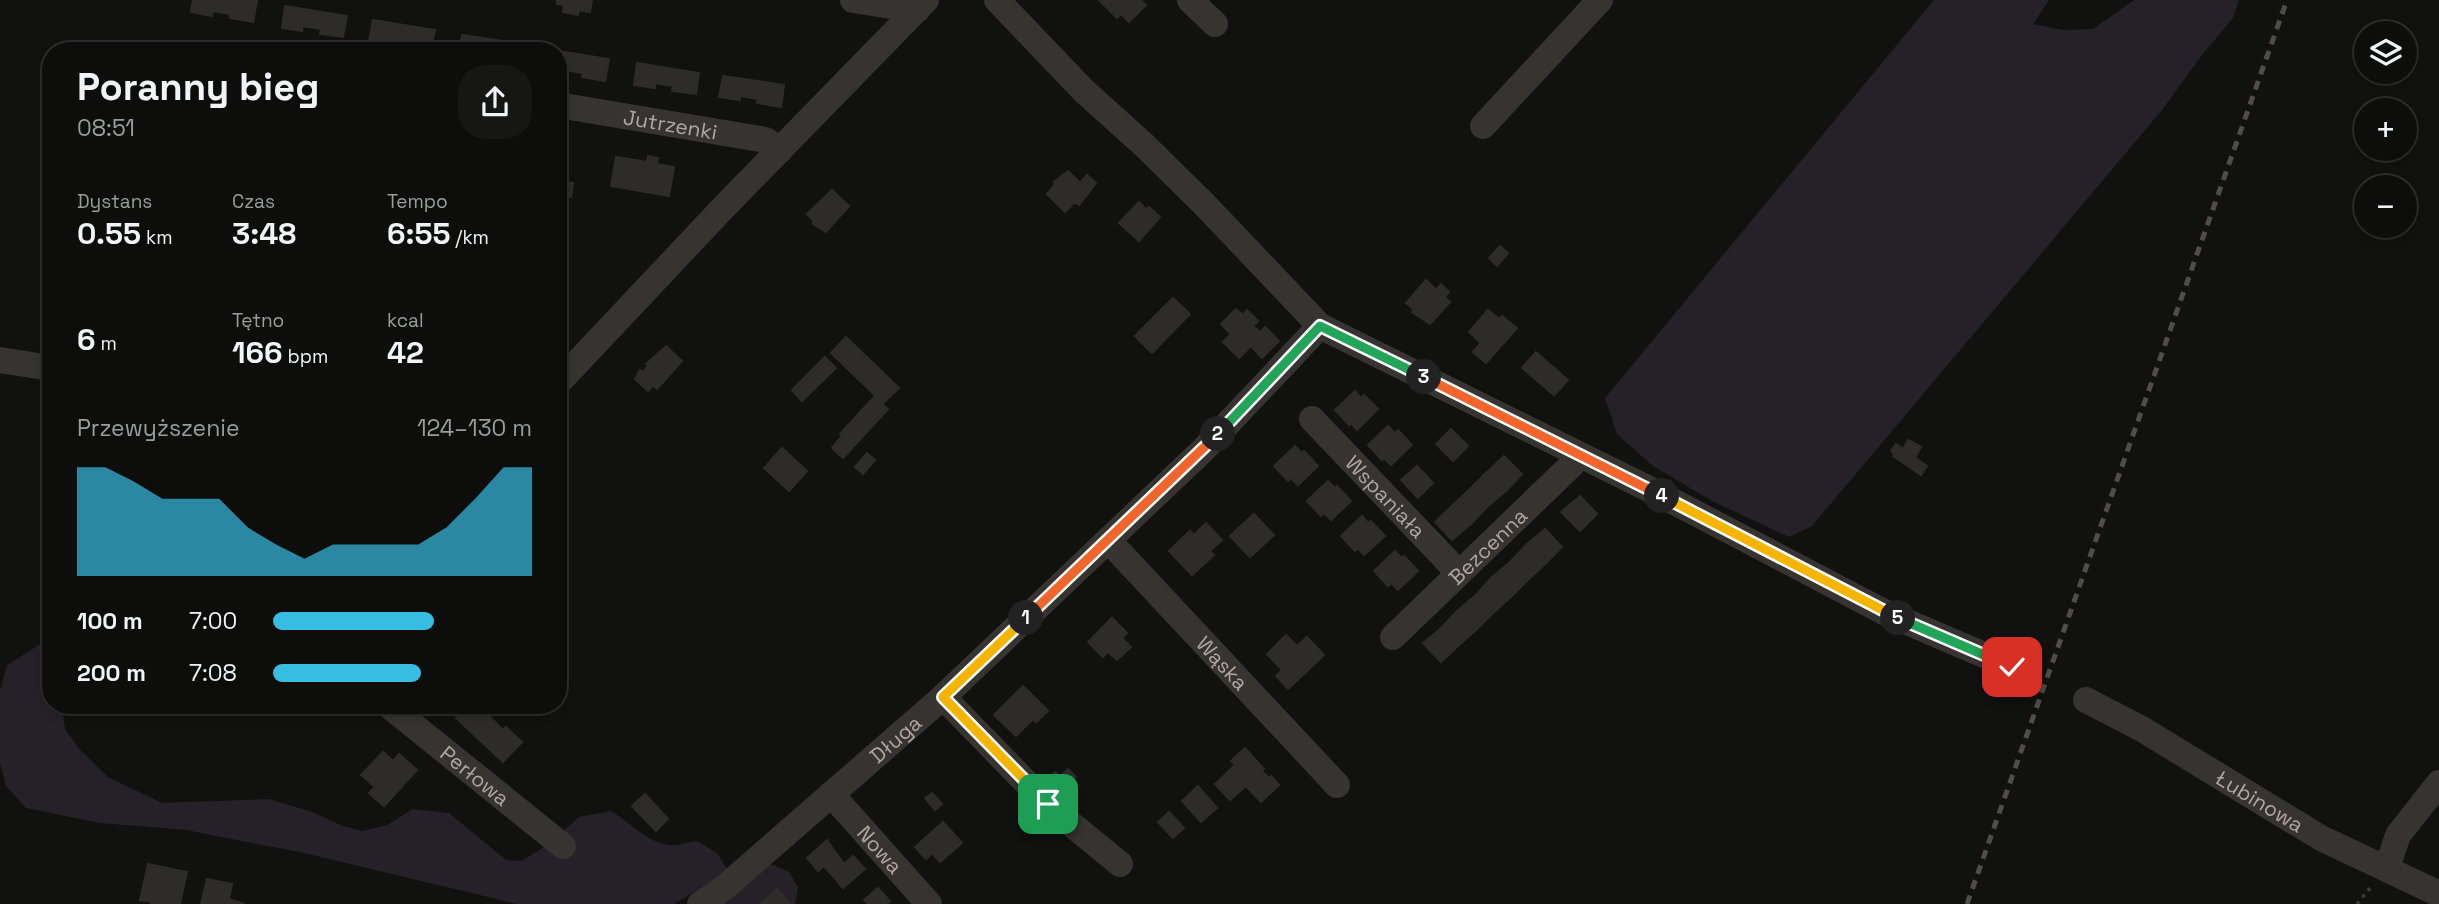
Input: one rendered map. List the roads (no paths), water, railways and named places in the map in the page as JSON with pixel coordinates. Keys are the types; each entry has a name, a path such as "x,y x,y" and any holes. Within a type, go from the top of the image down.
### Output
{"street":[{"path":"853,0 921,5"},
{"path":"997,0 1084,91 1204,204 1320,326 1884,612 2012,667"},
{"path":"1190,0 1215,24"},
{"path":"1483,127 1600,0"},
{"path":"567,374 921,5"},
{"name":"Jutrzenki","path":"567,106 766,139 779,151"},
{"name":"Długa","path":"700,904 724,888 943,697 1203,450 1320,326"},
{"path":"0,360 42,367"},
{"name":"Wspaniała","path":"1312,419 1459,573"},
{"name":"Bezcenna","path":"1393,637 1581,456"},
{"name":"Wąska","path":"1108,540 1337,785"},
{"path":"943,697 1048,804 1120,864"},
{"name":"Łubinowa","path":"2086,700 2166,743 2320,838 2439,894"},
{"name":"Perłowa","path":"399,714 563,846"},
{"path":"2387,869 2398,835 2439,783"},
{"name":"Nowa","path":"831,794 929,904"}],"railway":[{"path":"1967,904 2287,0"}]}
